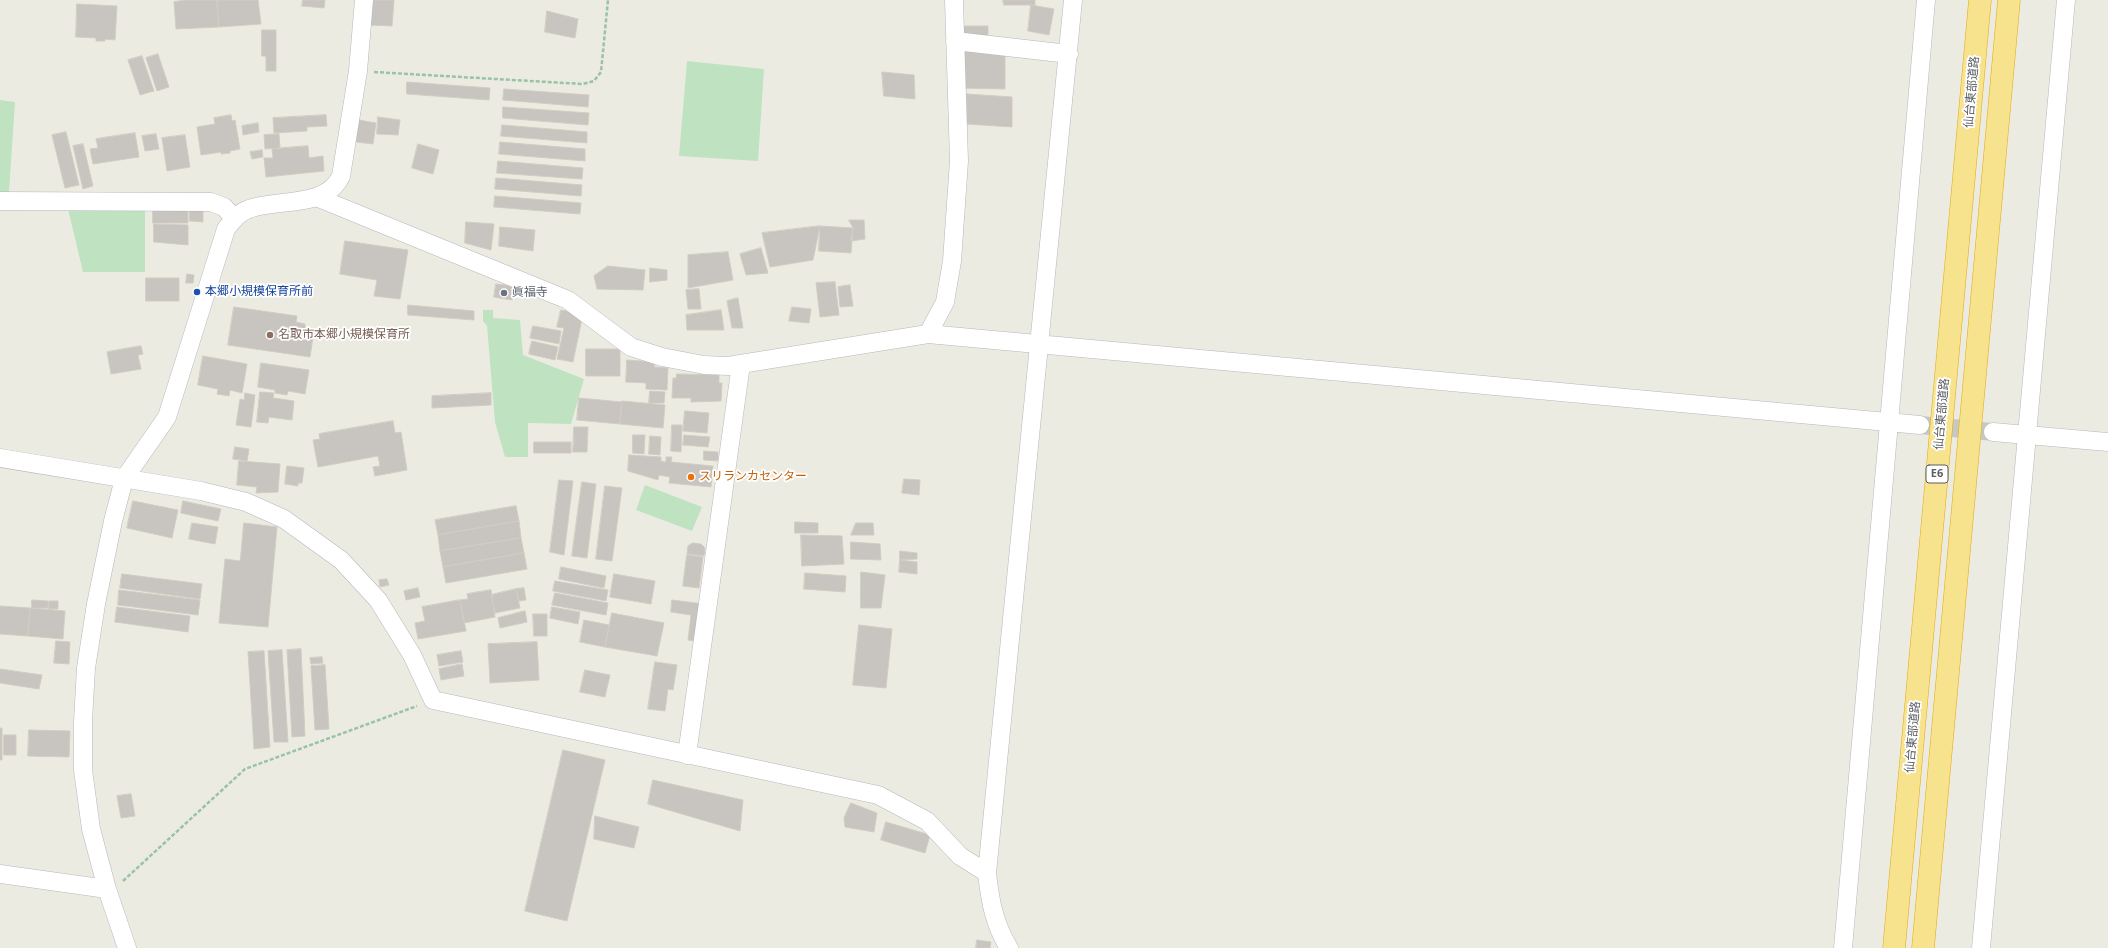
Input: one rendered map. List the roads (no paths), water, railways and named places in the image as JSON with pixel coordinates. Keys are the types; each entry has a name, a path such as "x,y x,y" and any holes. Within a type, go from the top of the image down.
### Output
{"highway":[{"name":"仙台東部道路","path":"1894,948 1980,0"},
{"name":"E6","path":"1923,948 2009,0"}],"street":[{"path":"126,948 107,889 91,829 83,770 82,721 86,668 96,604 113,521 124,479 167,417 226,229 234,218 248,209 316,197 332,190 338,184 341,176 358,71 364,0"},
{"path":"928,334 945,302 952,261 959,161 954,0"},
{"path":"1009,948 999,932 991,906 987,873 1073,0"},
{"path":"1843,948 1926,0"},
{"path":"1981,948 2066,0"},
{"path":"955,42 1068,54"},
{"path":"316,197 568,300 630,347 662,357 704,365 728,366 928,334 1920,425"},
{"path":"0,201 211,202 224,207 234,218"},
{"path":"687,755 710,600 741,364"},
{"path":"1993,432 2108,442"},
{"path":"0,458 201,491 246,502 284,519 341,560 378,600 412,655 433,700 878,795 926,821 960,856 987,873"},
{"path":"0,874 107,889"}],"tunnel":[{"path":"1920,425 1993,432"}],"place":[{"name":"本郷小規模保育所前","path":"197,292"},
{"name":"眞福寺","path":"504,293"},
{"name":"名取市本郷小規模保育所","path":"270,335"},
{"name":"スリランカセンター","path":"691,477"}]}
